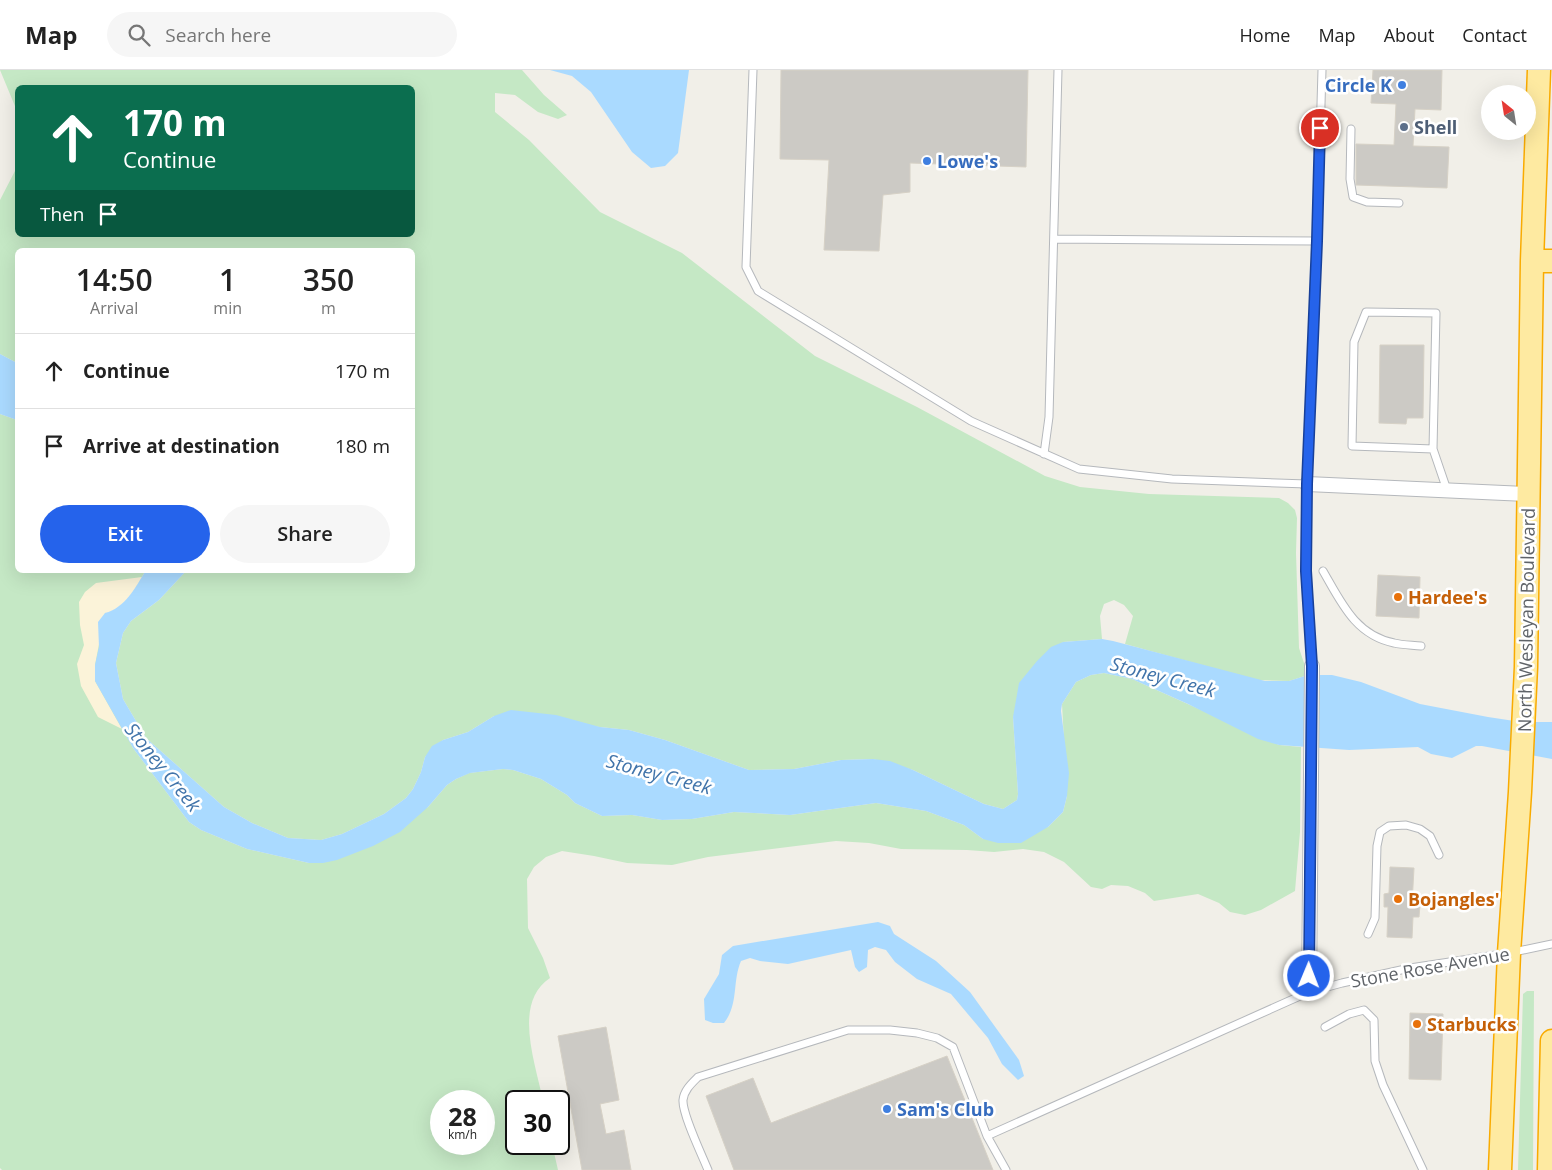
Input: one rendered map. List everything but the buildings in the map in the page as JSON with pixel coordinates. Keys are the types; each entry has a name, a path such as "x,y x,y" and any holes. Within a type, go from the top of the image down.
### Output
{"highway":[{"name":"North Wesleyan Boulevard","path":"1500,1170 1508,953 1520,792 1526,667 1528,494 1542,261 1539,70"},
{"path":"1549,1170 1552,1042"}],"street":[{"path":"1307,484 1528,494"},
{"path":"1309,992 1312,666"}],"lane":[{"path":"753,70 746,267 758,291 971,421 1079,469 1172,479 1307,484"},
{"path":"1044,454 1049,417 1058,70"},
{"path":"1312,666 1306,571 1307,484 1322,70"},
{"path":"1351,129 1350,179 1354,197 1367,202 1399,203"},
{"path":"1054,240 1317,241"},
{"path":"1433,449 1352,446 1354,342 1366,312 1436,313 1433,449 1447,490"},
{"path":"1322,571 1348,613 1363,630 1393,643 1421,646"},
{"path":"1368,934 1375,918 1377,846 1380,832 1389,826 1406,825 1420,829 1430,836 1439,855"},
{"name":"Stone Rose Avenue","path":"987,1136 1309,992 1342,982 1426,965 1508,953 1552,944"},
{"path":"1325,1028 1349,1014 1364,1010 1374,1020 1376,1062 1383,1085 1424,1170"},
{"path":"708,1170 686,1113 683,1100 688,1086 698,1077 848,1030 917,1032 937,1038 953,1047 987,1136 1006,1170"}],"green space":[{"path":"0,70 522,70 544,95 567,115 558,119 538,112 515,95 495,93 495,112 529,140 600,212 682,253 815,356 917,407 1045,476 1080,487 1149,494 1279,498 1288,503 1295,510 1297,518 1296,553 1299,648 1308,675 1289,681 1256,680 1125,644 1133,616 1124,605 1114,600 1104,604 1100,616 1102,639 1063,642 1013,717 1018,794 1017,800 1003,809 984,804 913,770 873,759 841,760 794,769 749,770 665,740 629,730 494,716 468,732 443,740 425,757 421,772 413,789 406,798 384,814 342,834 321,840 288,838 252,823 224,807 146,738 123,699 116,663 123,633 131,621 159,600 184,573 415,573 415,248 15,248 15,362 0,354 0,200 15,171 15,237 415,237 415,85 15,85 15,106"},
{"path":"0,414 15,419 15,573 144,573 136,587 105,613 118,719 133,748 189,822 201,830 247,849 309,863 428,807 447,785 456,779 469,773 503,769 513,770 541,779 567,795 575,803 602,816 632,815 662,820 692,819 734,812 790,815 876,803 926,811 964,825 983,839 1048,827 1063,812 1067,796 1062,704 1076,682 1091,675 1104,673 1132,679 1279,745 1301,747 1300,832 1295,891 1261,910 1245,915 1230,912 1219,903 1198,894 1154,901 1145,893 1128,886 1111,885 1102,889 1091,887 1064,862 1044,852 1023,849 994,852 901,849 869,843 836,841 708,857 672,865 627,863 562,851 546,857 534,867 527,879 528,928 543,958 550,978 539,989 532,1003 529,1018 532,1052 541,1090 505,1090 505,1155 555,1155 558,1170 2,1170 0,1168"},
{"path":"1527,991 1534,991 1533,1170 1518,1170 1523,994"}],"sand":[{"path":"142,577 122,604 105,613 95,665 95,681 122,729 98,717 81,686 77,664 84,645 80,625 79,602 85,592 96,583"}],"water":[{"path":"550,70 689,70 678,153 665,166 651,168 632,152 591,92 572,76"},
{"path":"0,354 15,362 15,419 0,414"},
{"name":"Stoney Creek","path":"144,573 184,573 159,600 131,621 123,633 116,663 123,699 146,738 224,807 252,823 288,838 321,840 342,834 384,814 406,798 413,789 421,772 425,757 432,746 443,740 468,732 494,716 511,710 556,715 600,727 629,730 665,740 749,770 794,769 841,760 873,759 890,761 984,804 1003,809 1017,800 1018,794 1013,717 1019,683 1051,647 1063,642 1102,639 1265,681 1289,681 1308,675 1332,675 1361,682 1420,704 1521,722 1552,722 1552,759 1482,746 1476,746 1452,758 1431,754 1418,747 1349,750 1279,745 1258,739 1188,704 1132,679 1104,673 1091,675 1076,682 1062,704 1061,711 1069,773 1067,796 1063,812 1048,827 1021,843 998,843 983,839 964,825 926,811 876,803 790,815 734,812 692,819 662,820 632,815 602,816 575,803 567,795 541,779 513,770 503,769 470,773 456,779 447,785 428,807 400,832 373,846 337,860 309,863 247,849 201,830 189,822 133,748 95,681 95,665 99,647 98,622 105,613 124,602"},
{"path":"878,922 890,926 894,934 936,961 970,992 1019,1060 1024,1076 1018,1080 1002,1064 988,1038 951,994 917,979 895,962 886,950 875,947 868,950 867,967 859,972 855,967 851,950 788,964 750,958 741,961 738,969 734,1001 729,1016 724,1023 713,1023 705,1020 704,999 719,974 722,955 733,946"}],"place":[{"name":"Circle K","path":"1402,85"},
{"name":"Shell","path":"1404,127"},
{"name":"Lowe's","path":"927,161"},
{"name":"Hardee's","path":"1398,597"},
{"name":"Bojangles'","path":"1398,899"},
{"name":"Starbucks","path":"1417,1024"},
{"name":"Sam's Club","path":"887,1109"}],"route":[{"path":"1309,976 1312,666 1306,571 1307,484 1320,128"}]}
